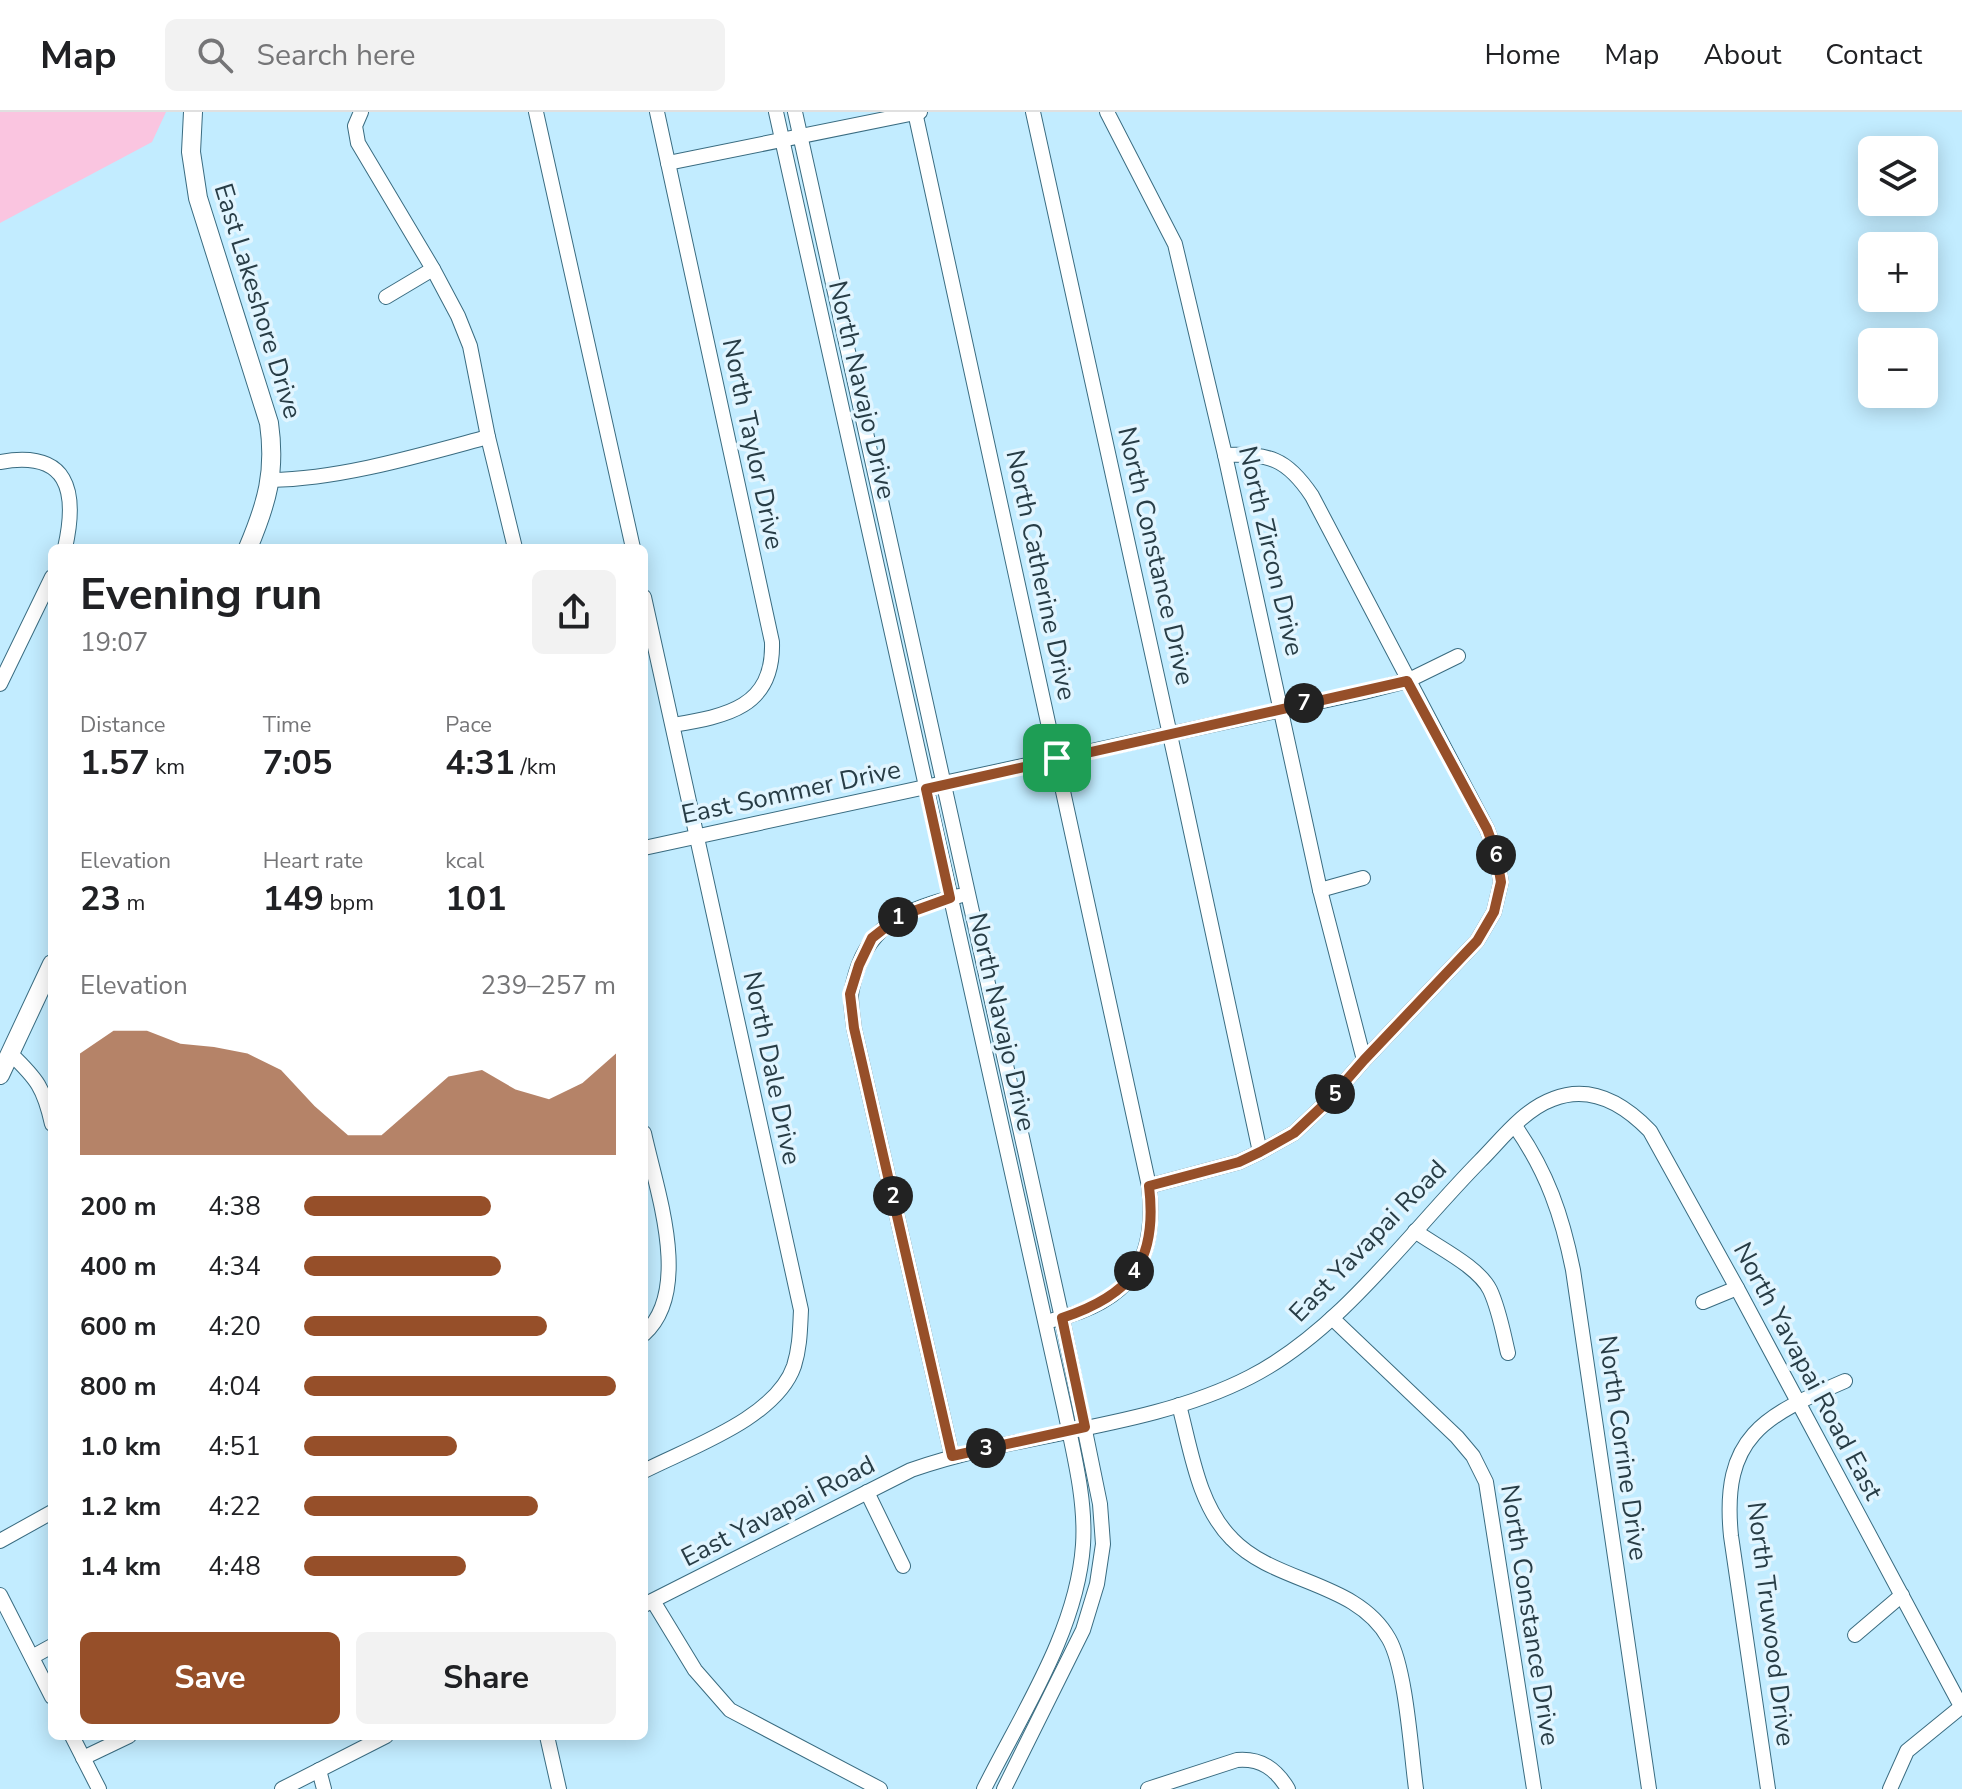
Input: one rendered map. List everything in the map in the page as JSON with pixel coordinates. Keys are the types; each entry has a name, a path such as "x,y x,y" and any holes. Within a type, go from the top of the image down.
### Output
{"main road":[{"name":"East Lakeshore Drive","path":"193,112 191,152 198,198 269,423 273,452 271,480 250,544"},
{"path":"0,1075 48,973"}],"street":[{"path":"361,112 355,126 358,143 433,269 470,346 514,544"},
{"path":"536,112 632,544"},
{"name":"North Taylor Drive","path":"657,112 772,642 772,661 762,689 743,706 720,717 673,725"},
{"name":"North Navajo Drive","path":"776,112 1069,1431 1082,1509 1083,1543 1072,1608 1053,1654 984,1789"},
{"name":"North Navajo Drive","path":"795,112 1062,1318 1100,1504 1103,1544 1090,1613 1004,1789"},
{"path":"668,163 917,112"},
{"name":"North Catherine Drive","path":"917,112 1149,1186 1152,1232 1143,1257 1128,1281 1109,1299 1045,1322"},
{"name":"North Constance Drive","path":"1033,112 1260,1152"},
{"name":"North Zircon Drive","path":"1107,112 1175,244 1225,455 1320,890 1364,1060"},
{"path":"386,297 433,269"},
{"path":"271,480 305,480 488,437"},
{"path":"1149,1186 1239,1162 1294,1133 1329,1100 1477,941 1494,912 1501,882 1496,853 1487,829 1312,496 1299,476 1281,461 1259,454 1225,455"},
{"path":"0,462 36,459 48,462 59,473 71,505 66,544"},
{"path":"0,684 48,585"},
{"name":"North Dale Drive","path":"648,615 801,1310 800,1344 793,1369 775,1397 756,1414 648,1469"},
{"name":"East Sommer Drive","path":"648,847 926,789 1407,681 1458,656"},
{"path":"1320,890 1363,878"},
{"path":"952,1456 854,1028 850,994 872,938 900,916 967,894"},
{"path":"11,1054 36,1079 48,1108"},
{"name":"East Yavapai Road","path":"649,1603 911,1470 952,1456 1179,1405 1218,1393 1252,1376 1289,1354 1332,1318 1537,1106 1556,1097 1578,1094"},
{"name":"North Yavapai Road East","path":"1578,1094 1607,1098 1630,1111 1650,1131 1962,1707"},
{"name":"North Corrine Drive","path":"1515,1126 1552,1190 1564,1223 1649,1789"},
{"path":"648,1152 669,1250 669,1284 663,1308 648,1329"},
{"path":"1415,1231 1466,1265 1490,1290 1508,1353"},
{"path":"1703,1302 1737,1288"},
{"name":"North Constance Drive","path":"1332,1318 1457,1437 1473,1456 1486,1482 1534,1789"},
{"name":"North Truwood Drive","path":"1768,1789 1728,1506 1733,1473 1747,1441 1773,1415 1845,1381"},
{"path":"1179,1405 1201,1488 1214,1517 1231,1539 1270,1564 1343,1598 1369,1616 1389,1638 1398,1662 1416,1789"},
{"path":"867,1492 903,1566"},
{"path":"0,1541 48,1514"},
{"path":"0,1595 48,1689"},
{"path":"1855,1635 1902,1595"},
{"path":"649,1603 695,1670 730,1710 880,1789"},
{"path":"32,1657 48,1648"},
{"path":"1053,1654 1068,1662"},
{"path":"1890,1789 1907,1751 1962,1707"},
{"path":"74,1740 99,1789"},
{"path":"83,1758 121,1740"},
{"path":"282,1789 378,1740"},
{"path":"548,1740 559,1789"},
{"path":"1148,1789 1237,1760 1252,1759 1280,1775 1288,1789"},
{"path":"319,1770 324,1789"}],"shaded area":[{"path":"0,112 166,112 152,142 0,223"}],"route":[{"path":"1407,681 1487,829 1496,853 1501,882 1494,912 1477,941 1329,1100 1294,1133 1239,1162 1149,1186 1152,1232 1143,1257 1128,1281 1109,1299 1062,1318 1085,1427 952,1456 854,1028 850,994 872,938 900,916 950,898 926,789 1057,758 1407,681"}]}
